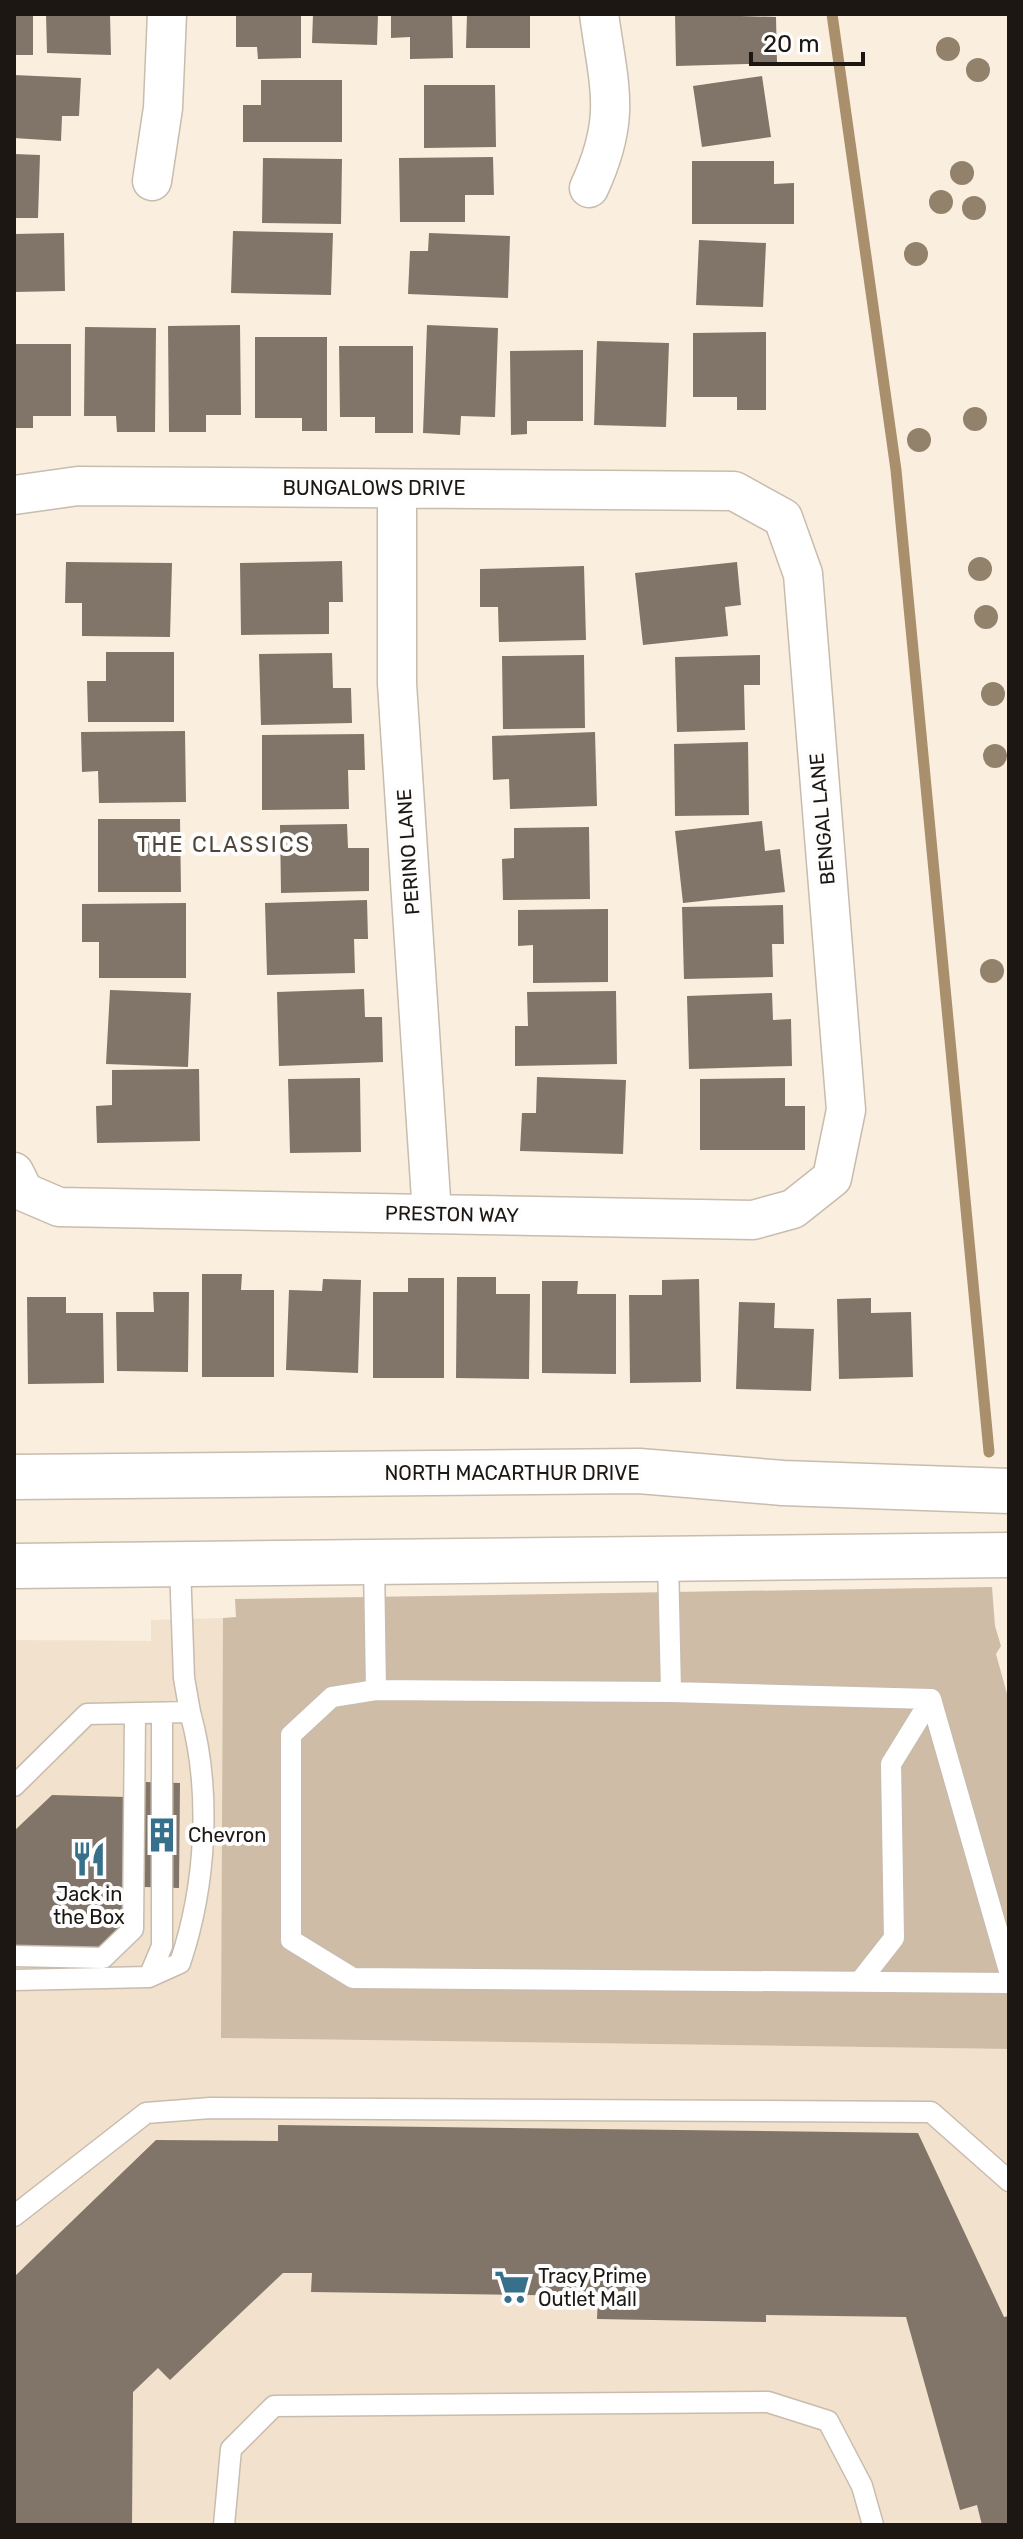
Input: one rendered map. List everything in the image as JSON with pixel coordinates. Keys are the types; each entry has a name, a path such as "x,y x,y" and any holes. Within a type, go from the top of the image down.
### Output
{"main road":[{"name":"NORTH MACARTHUR DRIVE","path":"14,1477 639,1471 783,1483 1009,1491"},
{"path":"14,1566 1009,1555"}],"street":[{"path":"152,181 163,108 167,14"},
{"path":"589,188 606,152 613,113 599,14"},
{"name":"BUNGALOWS DRIVE","path":"14,495 78,486 734,491"},
{"name":"PERINO LANE","path":"397,489 397,684 432,1214"},
{"name":"BENGAL LANE","path":"734,491 783,518 803,574 846,1110 832,1178"},
{"name":"PRESTON WAY","path":"14,1172 24,1192 59,1207 753,1220 793,1209 832,1178"}],"lane":[{"path":"668,1559 671,1692"},
{"path":"374,1563 376,1690"},
{"path":"14,1980 149,1977 180,1963 194,1922 201,1847 201,1776 198,1741 184,1678 180,1566"},
{"path":"931,1699 671,1692 376,1690 332,1697 291,1735 291,1940 353,1978 1009,1983"},
{"path":"861,1980 894,1938 891,1764 931,1699"},
{"path":"931,1699 1009,1971"},
{"path":"14,1786 87,1714 162,1715 190,1712"},
{"path":"14,1956 103,1958 133,1929 135,1714"},
{"path":"149,1977 162,1946 162,1715"},
{"path":"14,2216 146,2113 210,2108 931,2112 1009,2181"},
{"path":"224,2525 231,2449 274,2406 768,2402 828,2421 862,2486 873,2525"}],"shaded area":[{"path":"992,1587 995,1626 1001,1646 996,1654 1009,1701 1009,2049 221,2038 223,1618 236,1617 235,1599"},
{"name":"Tracy Prime Outlet Mall","path":"223,1618 222,2038 1009,2049 1009,2525 14,2525 14,1640 151,1641 151,1620"}],"building":[{"path":"14,14 33,14 33,55 14,55"},
{"path":"46,14 110,14 111,55 47,53"},
{"path":"236,14 301,14 301,58 258,59 257,47 236,47"},
{"path":"313,14 378,14 377,45 312,43"},
{"path":"391,14 452,14 453,58 410,59 410,37 391,38"},
{"path":"467,14 530,14 530,48 466,48"},
{"path":"675,14 776,17 777,63 676,66"},
{"path":"14,75 81,78 79,116 62,116 61,141 14,138"},
{"path":"762,76 771,137 702,147 693,86"},
{"path":"261,80 342,80 342,142 243,142 243,105 261,105"},
{"path":"424,85 495,85 496,147 424,148"},
{"path":"14,154 40,155 38,218 14,218"},
{"path":"493,157 494,195 465,195 465,222 400,222 399,158"},
{"path":"263,158 342,159 341,224 262,223"},
{"path":"692,161 774,161 774,184 794,183 794,224 692,224"},
{"path":"233,231 333,233 331,295 231,293"},
{"path":"64,233 65,291 14,292 14,234"},
{"path":"429,233 510,236 508,298 408,294 410,251 428,251"},
{"path":"699,240 766,243 763,307 696,305"},
{"path":"240,325 241,415 206,415 206,432 169,432 168,326"},
{"path":"427,325 498,328 495,417 461,416 460,435 423,433"},
{"path":"85,327 156,328 155,432 117,432 116,416 84,416"},
{"path":"766,332 766,410 737,410 737,397 693,397 693,333"},
{"path":"255,337 327,337 327,431 302,431 302,418 255,418"},
{"path":"597,341 669,343 666,427 594,425"},
{"path":"14,344 71,344 71,416 33,416 33,428 14,428"},
{"path":"339,346 413,346 413,433 375,433 375,417 340,417"},
{"path":"583,350 583,421 527,421 527,434 511,435 510,351"},
{"path":"342,561 343,602 329,602 329,634 241,635 240,563"},
{"path":"66,562 172,563 170,637 82,636 82,603 65,603"},
{"path":"737,562 741,605 725,607 728,636 643,645 635,573"},
{"path":"584,566 586,640 499,642 498,607 480,607 480,569"},
{"path":"106,652 174,652 174,722 88,722 87,681 106,681"},
{"path":"332,653 333,688 351,688 352,723 261,725 259,654"},
{"path":"584,655 585,728 503,729 502,656"},
{"path":"760,655 760,685 744,685 745,730 677,732 675,657"},
{"path":"185,731 186,802 99,803 98,771 82,772 81,732"},
{"path":"595,732 597,806 510,809 509,779 493,780 492,736"},
{"path":"364,734 365,770 348,770 349,809 262,810 262,735"},
{"path":"748,742 749,815 675,816 674,744"},
{"path":"98,819 180,819 181,892 98,892"},
{"path":"762,821 765,851 780,849 785,892 683,903 675,831"},
{"path":"347,824 348,848 369,848 369,891 281,893 280,825"},
{"path":"589,827 590,899 503,900 502,859 514,858 514,828"},
{"path":"367,900 368,939 354,939 355,973 267,975 265,903"},
{"path":"186,903 186,978 99,978 99,942 82,942 82,904"},
{"path":"783,905 784,944 772,944 773,977 684,979 682,907"},
{"path":"608,909 608,982 533,983 533,945 518,946 518,910"},
{"path":"364,989 365,1017 382,1017 383,1062 279,1066 277,992"},
{"path":"110,990 191,993 188,1067 106,1064"},
{"path":"616,991 617,1064 515,1066 515,1026 528,1026 527,992"},
{"path":"772,993 773,1020 791,1019 792,1066 689,1069 687,996"},
{"path":"199,1069 200,1141 97,1143 96,1106 112,1105 112,1070"},
{"path":"537,1077 626,1080 623,1154 520,1151 522,1113 536,1113"},
{"path":"360,1078 361,1152 290,1153 288,1079"},
{"path":"785,1078 785,1106 805,1106 805,1150 700,1150 700,1079"},
{"path":"202,1274 242,1274 241,1290 274,1290 274,1377 202,1377"},
{"path":"457,1277 496,1277 496,1294 530,1294 529,1379 456,1378"},
{"path":"408,1278 444,1278 444,1378 373,1378 373,1292 408,1292"},
{"path":"323,1279 361,1280 358,1373 286,1370 289,1290 322,1291"},
{"path":"699,1279 701,1382 630,1383 629,1295 662,1295 662,1280"},
{"path":"542,1281 578,1281 577,1294 616,1294 616,1374 542,1373"},
{"path":"153,1292 189,1292 188,1372 117,1371 116,1312 154,1312"},
{"path":"27,1297 66,1297 66,1313 103,1313 104,1383 28,1384"},
{"path":"871,1298 871,1313 911,1312 913,1377 839,1379 837,1299"},
{"path":"739,1302 775,1303 774,1328 814,1329 811,1391 736,1389"},
{"name":"Chevron","path":"145,1782 180,1783 179,1888 144,1887"},
{"path":"52,1795 126,1797 123,1926 91,1954 14,1952 14,1831"},
{"path":"278,2125 918,2133 1004,2317 1009,2316 1009,2525 982,2525 977,2505 960,2510 906,2317 766,2315 766,2322 597,2319 598,2296 311,2292 312,2273 283,2273 170,2380 158,2368 133,2392 132,2525 14,2525 14,2277 156,2140 278,2141"}],"waterway":[{"path":"832,14 896,470 989,1452"}],"place":[{"name":"Chevron","path":"162,1835"},
{"name":"Jack in the Box","path":"89,1859"},
{"name":"Tracy Prime Outlet Mall","path":"512,2287"}],"district":[{"name":"THE CLASSICS","path":"224,844"}]}
